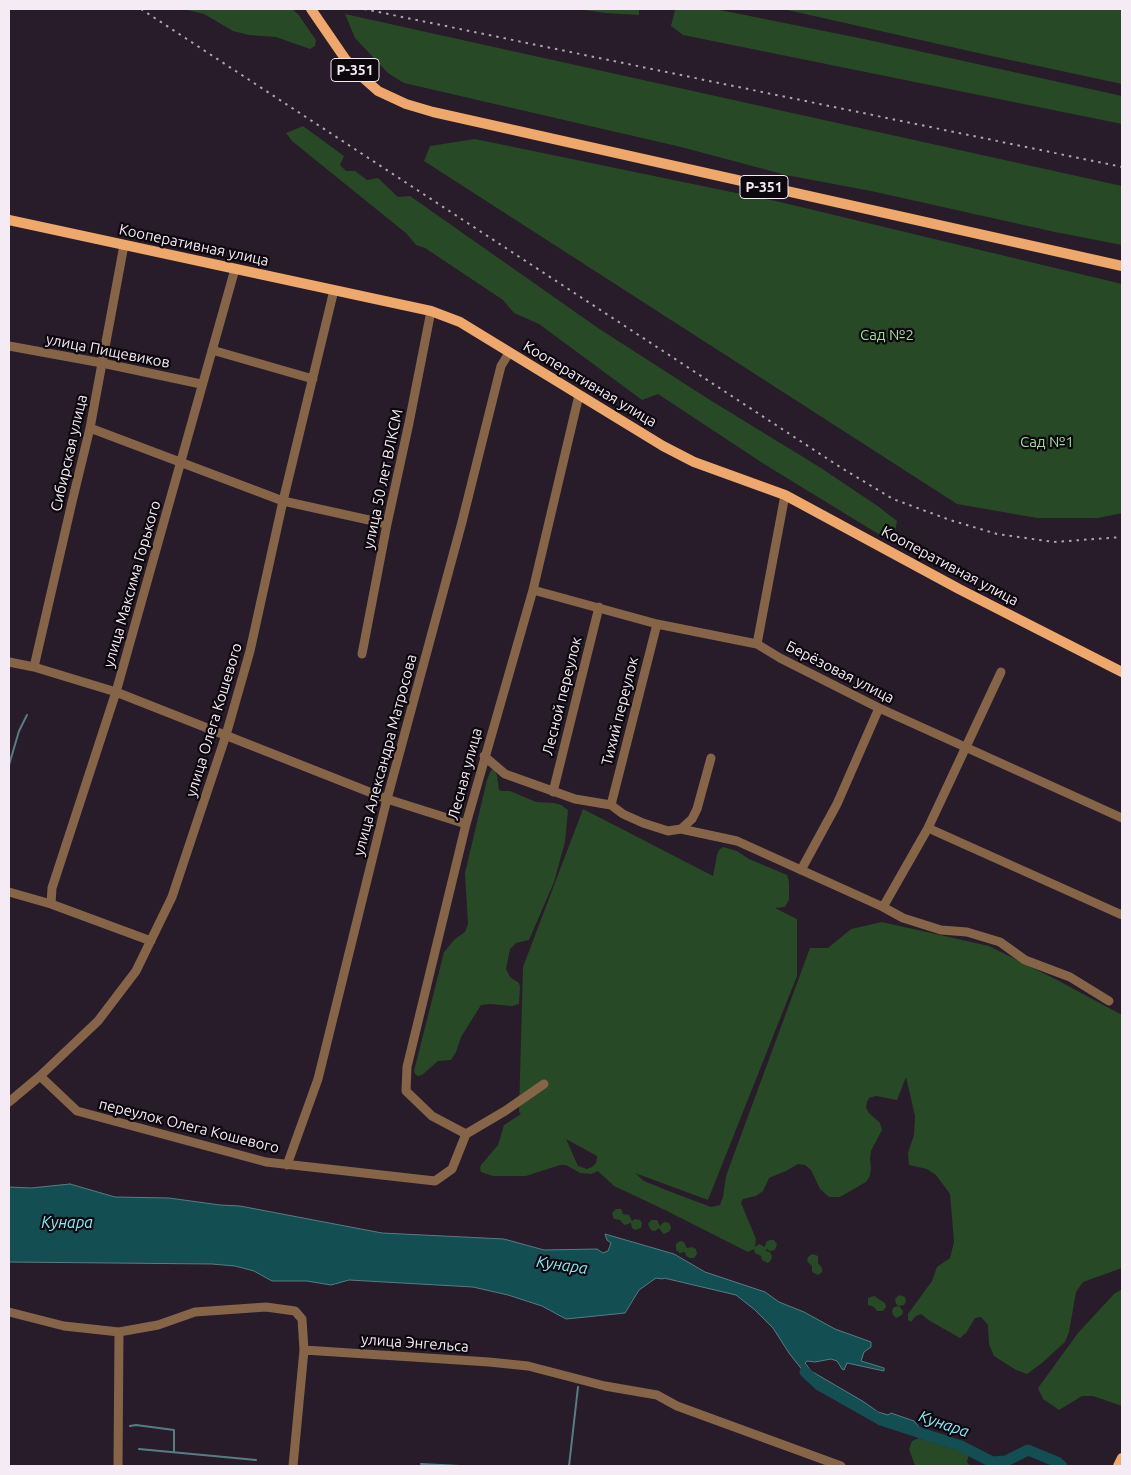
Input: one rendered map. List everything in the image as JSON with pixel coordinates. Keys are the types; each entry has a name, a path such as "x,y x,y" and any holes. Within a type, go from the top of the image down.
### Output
{"main road":[{"name":"Р-351","path":"311,9 346,60 360,75 378,91 406,104 472,121 1122,266"},
{"name":"Кооперативная улица","path":"9,220 431,311 460,322 664,446 694,462 785,495 959,589 1122,672"},
{"path":"1118,1466 1122,1458"}],"street":[{"name":"Сибирская улица","path":"34,667 90,428 124,245"},
{"name":"улица Максима Горького","path":"51,904 52,888 116,692 201,384 235,269"},
{"name":"улица Олега Кошевого","path":"9,1102 40,1076 98,1021 136,971 172,896 226,735 250,651 283,501 334,290"},
{"name":"улица 50 лет ВЛКСМ","path":"362,654 431,311"},
{"name":"улица Пищевиков","path":"9,346 201,384"},
{"path":"212,350 313,379"},
{"name":"улица Александра Матросова","path":"287,1164 318,1080 387,799 462,522 501,366 510,353"},
{"name":"Лесная улица","path":"466,1134 432,1116 406,1091 407,1067 466,824 533,590 579,395"},
{"path":"90,428 283,501 387,524"},
{"path":"757,644 785,495"},
{"name":"Берёзовая улица","path":"533,590 657,624 757,644 780,658 879,708 1122,818"},
{"name":"Лесной переулок","path":"553,792 599,607"},
{"name":"Тихий переулок","path":"610,805 657,624"},
{"path":"9,662 34,667 116,692 387,799 466,824"},
{"path":"883,907 928,828 1001,672"},
{"path":"801,870 837,804 879,708"},
{"path":"484,756 505,774 575,800 610,805 623,814 643,823 668,831 681,829 737,841 883,907 903,918 941,930 967,932 1000,942 1025,960 1070,977 1109,1001"},
{"path":"681,829 692,819 697,808 711,758"},
{"path":"928,828 1122,915"},
{"path":"9,893 51,904 150,940"},
{"name":"переулок Олега Кошевого","path":"40,1076 77,1111 266,1162 435,1181 452,1169 466,1134"},
{"path":"466,1134 544,1084"},
{"path":"9,1312 64,1326 119,1332 158,1325 195,1312 266,1307 295,1311 302,1319 304,1350 293,1466"},
{"path":"118,1466 119,1332"},
{"name":"улица Энгельса","path":"304,1350 528,1366 605,1386 658,1396 677,1406 841,1466"}],"green space":[{"path":"183,9 292,9 298,14 316,40 315,46 310,49 276,37 249,35 233,31 204,14"},
{"path":"577,9 639,9 639,15 605,13"},
{"path":"783,9 1122,9 1122,84 987,55"},
{"path":"675,10 720,10 864,39 1122,96 1122,124 683,35 671,26"},
{"path":"345,14 1122,186 1122,245 871,191 786,175 681,147 404,83 388,73 355,38"},
{"path":"303,126 344,156 340,165 346,171 355,171 367,180 378,178 398,197 410,196 598,328 821,468 879,507 897,521 893,543 764,464 658,394 642,400 539,324 514,313 503,300 425,248 416,245 407,234 292,141 286,133"},
{"name":"Сад №2","path":"475,139 780,202 1122,284 1122,513 1098,518 1037,518 957,504 424,161 430,146"},
{"path":"491,770 494,770 497,775 499,790 510,791 536,802 561,805 568,810 565,842 554,882 529,940 516,943 510,949 506,969 510,977 519,983 519,1004 512,1006 481,1005 461,1037 451,1060 438,1061 422,1075 418,1076 414,1071 444,952 455,939 465,932 468,924 465,873"},
{"path":"583,809 713,876 717,855 723,847 737,851 749,859 787,875 789,900 785,907 775,908 797,919 797,976 708,1200 635,1173 644,1181 711,1207 720,1205 726,1176 810,948 828,948 851,929 882,922 989,946 1059,981 1122,1015 1122,1268 1083,1282 1076,1292 1069,1332 1065,1342 1027,1374 1016,1370 994,1356 989,1344 988,1325 981,1317 975,1318 966,1333 960,1338 921,1314 916,1316 911,1322 908,1320 908,1314 932,1281 937,1267 950,1258 954,1242 950,1194 936,1175 927,1169 909,1165 908,1153 914,1135 915,1116 906,1077 897,1100 876,1096 869,1098 867,1102 866,1108 880,1123 882,1130 871,1151 870,1176 866,1182 840,1197 829,1197 820,1189 811,1170 805,1165 798,1164 769,1178 763,1191 756,1196 743,1199 741,1203 756,1239 755,1247 759,1244 765,1247 766,1242 770,1240 774,1240 777,1244 775,1250 770,1251 766,1249 772,1256 768,1263 755,1253 754,1249 748,1252 614,1186 598,1171 591,1174 580,1173 566,1165 560,1165 526,1176 493,1176 481,1172 481,1165 498,1145 504,1125 521,1114 519,1112 523,967","holes":["566,1139 597,1156 596,1163 592,1167 587,1169 578,1166"]},
{"path":"616,1209 621,1209 623,1214 629,1215 632,1221 635,1219 640,1220 642,1223 641,1228 635,1230 632,1228 631,1223 624,1225 620,1220 614,1219 612,1213"},
{"path":"651,1220 657,1220 660,1226 664,1222 669,1223 670,1231 664,1234 659,1228 655,1231 651,1230 648,1224"},
{"path":"680,1241 684,1242 687,1248 692,1247 696,1249 697,1254 694,1258 686,1256 685,1252 680,1253 676,1250 676,1244"},
{"path":"812,1254 818,1256 818,1263 822,1268 822,1272 818,1275 812,1272 812,1266 807,1261 808,1257"},
{"path":"1122,1289 1122,1406 1093,1396 1082,1396 1059,1410 1043,1399 1038,1388 1078,1333 1114,1294"},
{"path":"899,1295 905,1297 904,1305 899,1306 896,1304 895,1299"},
{"path":"874,1296 885,1303 886,1307 883,1311 877,1311 874,1307 868,1305 868,1298"},
{"path":"899,1306 903,1311 902,1315 896,1318 892,1311 894,1307"},
{"path":"919,1438 969,1454 967,1462 970,1466 915,1466 909,1449 912,1441"}],"water":[{"name":"Кунара","path":"70,1184 115,1197 169,1198 240,1206 382,1233 504,1239 544,1250 597,1249 603,1253 608,1251 611,1243 607,1240 605,1234 674,1254 705,1272 765,1292 779,1302 804,1312 835,1329 871,1342 871,1347 864,1352 861,1361 884,1368 884,1371 847,1363 844,1370 837,1361 831,1359 815,1362 807,1361 805,1363 811,1371 878,1412 888,1415 891,1413 914,1421 919,1427 915,1434 907,1428 874,1417 843,1400 807,1376 773,1328 736,1295 664,1278 656,1278 639,1290 625,1313 566,1319 542,1306 508,1295 473,1287 349,1280 331,1285 307,1281 272,1281 254,1271 235,1266 212,1264 9,1262 9,1187 31,1188"}],"waterway":[{"path":"9,765 19,731 27,715"},
{"name":"Кунара","path":"805,1372 819,1385 881,1420 961,1446 992,1462 1006,1461 1028,1450 1062,1466"},
{"path":"569,1466 578,1387"},
{"path":"130,1426 136,1425 174,1430 174,1452"},
{"path":"139,1449 256,1460"},
{"path":"421,1464 460,1466"}],"railway":[{"path":"141,9 840,467 893,499 950,520 997,534 1054,542 1122,537"},
{"path":"364,9 1122,167"}],"park label":[{"name":"Сад №1","path":"1047,442"}]}
